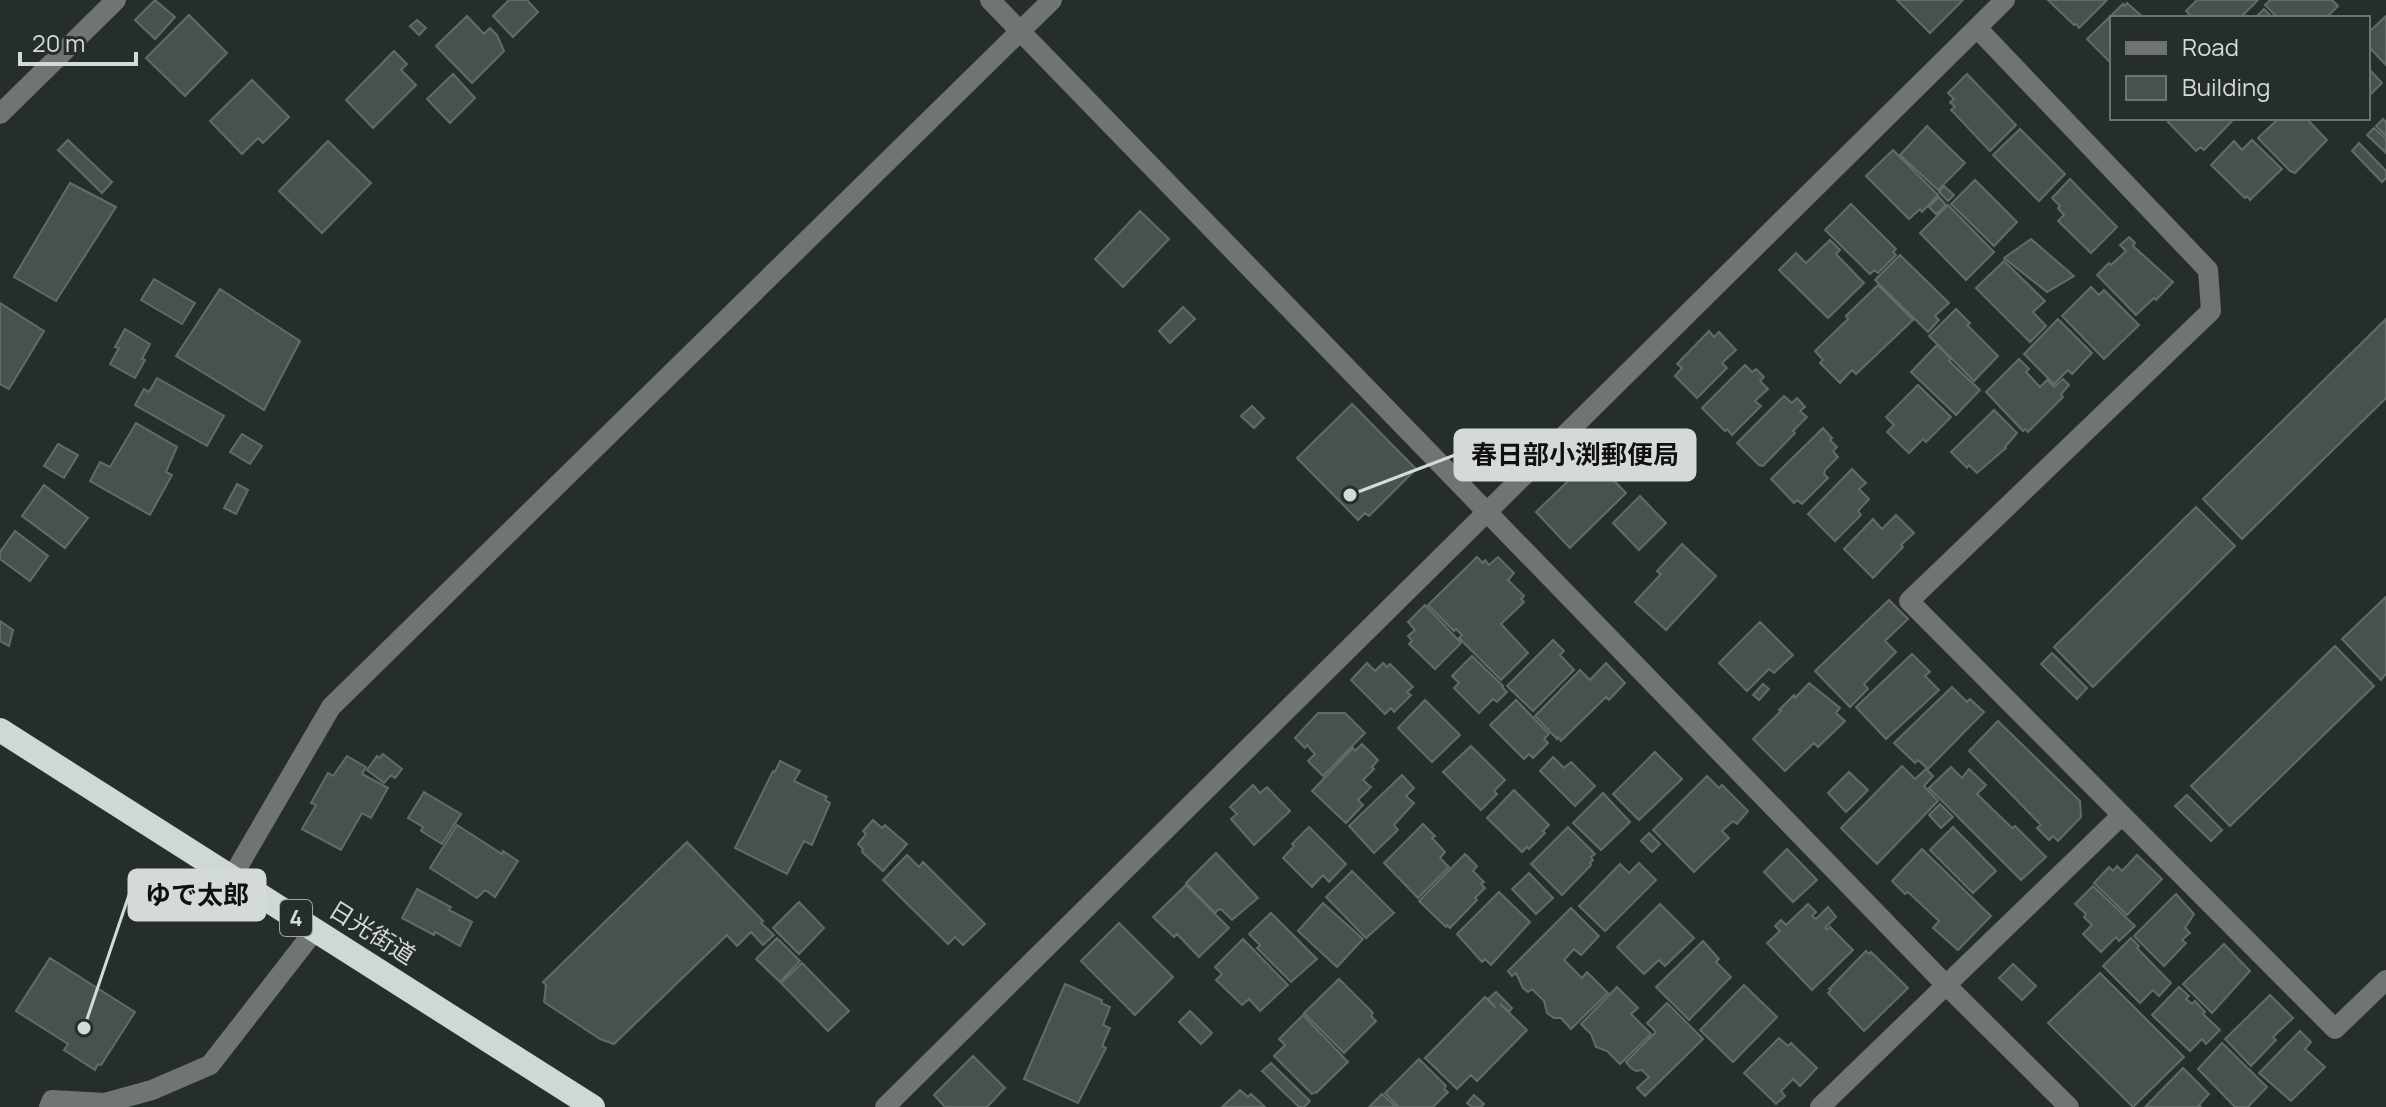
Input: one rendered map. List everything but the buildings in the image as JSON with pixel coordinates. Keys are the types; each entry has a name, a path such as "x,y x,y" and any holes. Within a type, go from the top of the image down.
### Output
{"highway":[{"name":"日光街道","path":"0,730 593,1107"}],"street":[{"path":"0,114 116,0"},
{"path":"990,0 1945,984 2069,1107"},
{"path":"232,877 331,707 1052,0"},
{"path":"885,1107 2005,0"},
{"path":"1977,28 2208,270 2211,311 1909,601 2335,1029 2386,980"},
{"path":"1820,1107 2121,816"},
{"path":"49,1107 52,1100 105,1103 152,1090 210,1065 315,930"}],"place":[{"name":"春日部小渕郵便局","path":"1350,495"},
{"name":"ゆで太郎","path":"84,1028"}]}
